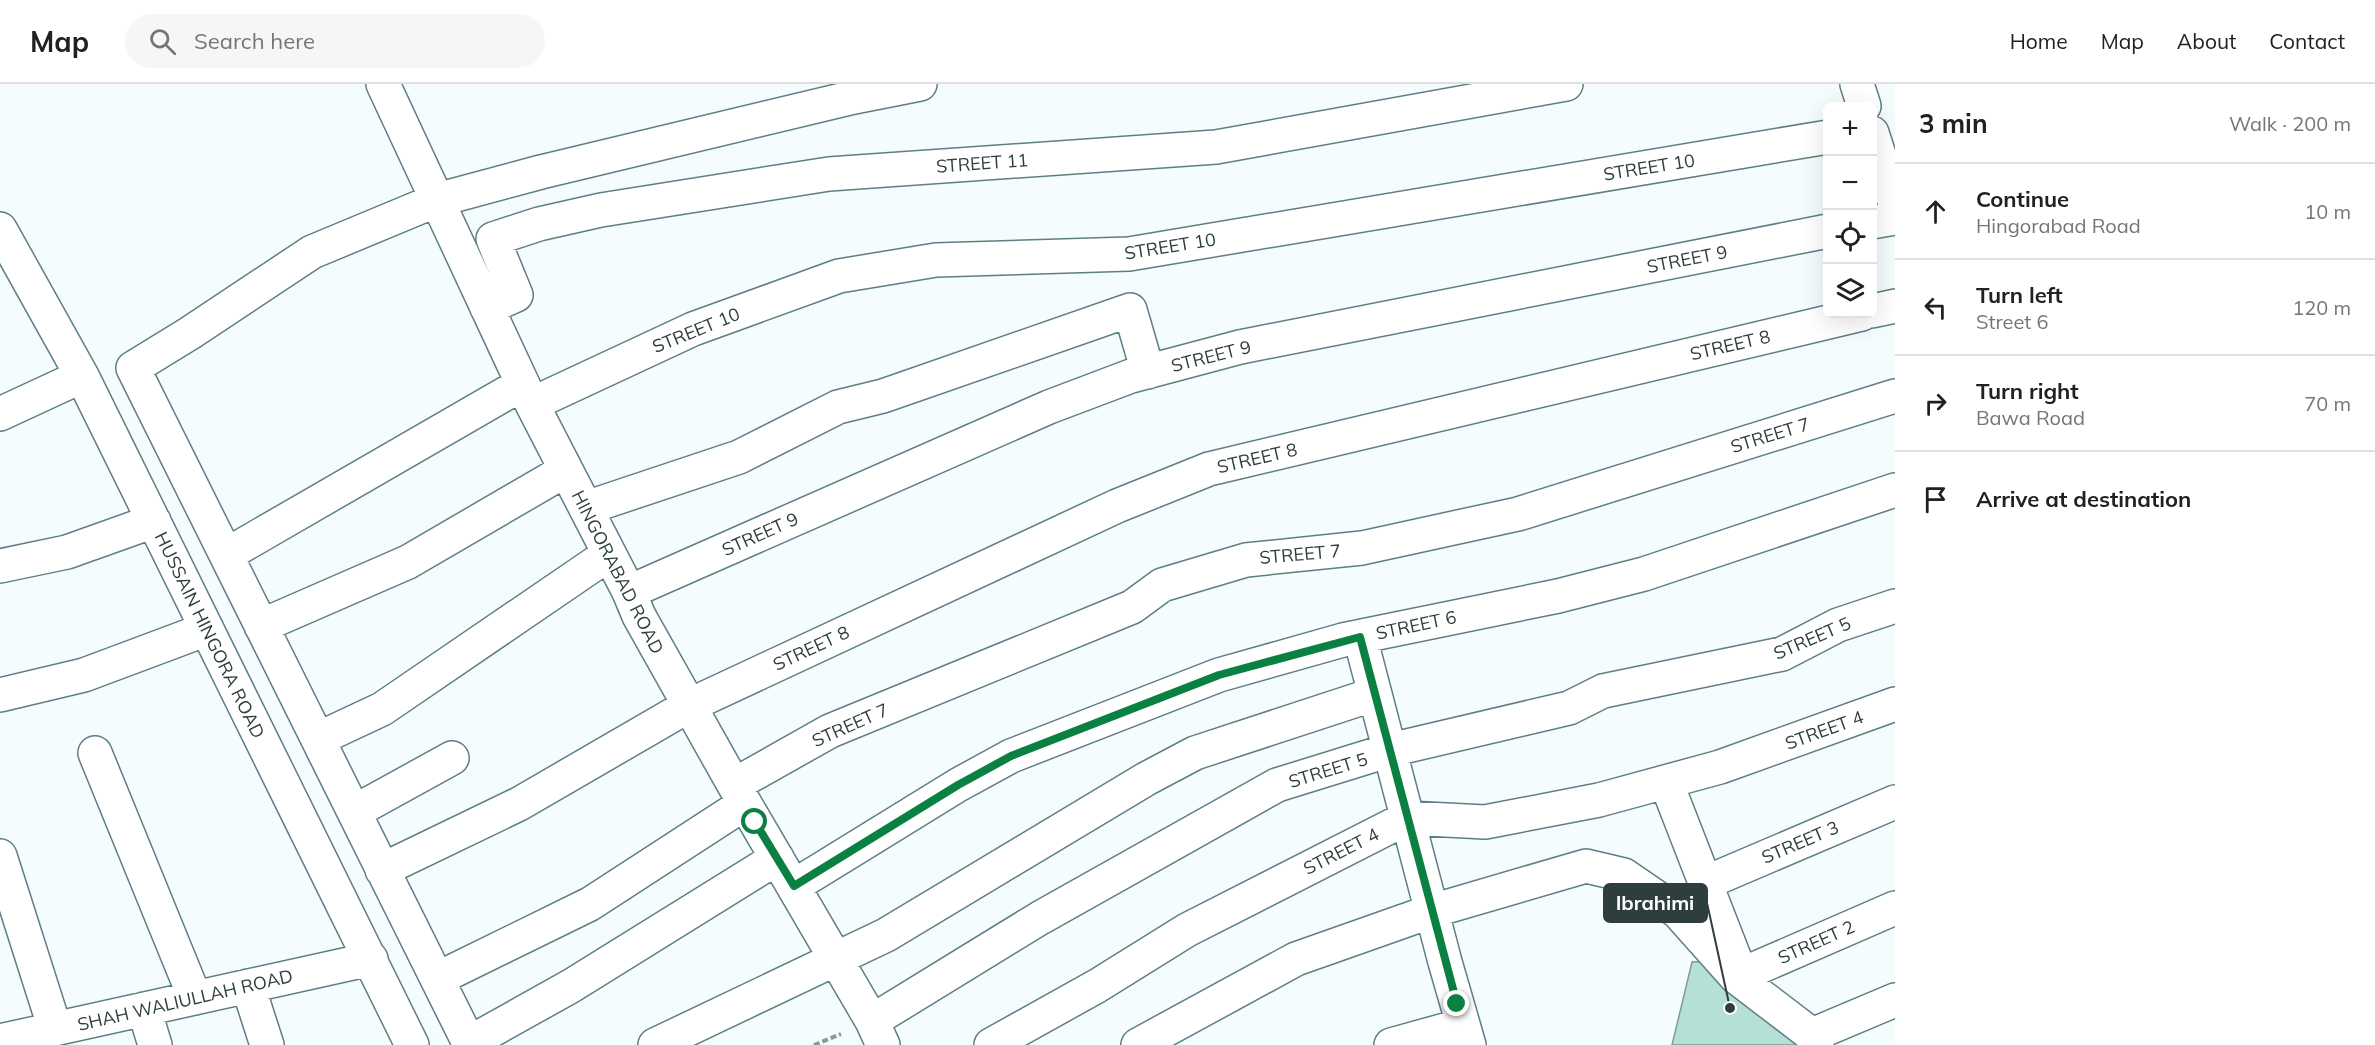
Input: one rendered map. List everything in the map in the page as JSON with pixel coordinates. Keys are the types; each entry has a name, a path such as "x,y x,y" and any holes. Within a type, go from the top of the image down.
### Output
{"street":[{"name":"HINGORABAD ROAD","path":"383,84 527,394 629,592 639,616 688,706 878,1033"},
{"path":"777,858 571,987 469,1044 133,368 312,252 437,200 541,172 854,97 920,84"},
{"name":"STREET 11","path":"487,308 516,295 493,239 538,224 601,210 829,174 1216,147 1566,84"},
{"path":"1857,84 1863,102"},
{"path":"1877,129 1895,124"},
{"name":"STREET 10","path":"226,555 527,394 693,329 839,276 936,260 1129,254 1823,138"},
{"path":"1877,147 1895,204"},
{"path":"1877,221 1895,218"},
{"name":"STREET 9","path":"629,592 1049,407 1148,372 1239,347 1823,232"},
{"name":"HUSSAIN HINGORA ROAD","path":"3,242 82,376 412,1045"},
{"path":"1877,310 1895,306"},
{"path":"586,508 739,457 838,407 883,396 1130,310 1148,372"},
{"name":"STREET 8","path":"382,870 519,804 688,706 1117,506 1209,469 1845,318"},
{"path":"0,414 82,376"},
{"name":"STREET 7","path":"437,979 590,904 739,794 830,731 1132,607 1162,585 1246,560 1362,548 1518,514 1895,396"},
{"path":"261,626 408,562 566,470"},
{"name":"STREET 6","path":"794,886 958,785 1011,756 1219,675 1360,637 1558,596 1644,574 1895,490"},
{"path":"0,566 67,552 154,521"},
{"path":"318,739 382,709 609,554"},
{"name":"STREET 5","path":"878,1033 1040,918 1277,786 1390,750 1569,708 1603,691 1782,654 1838,624 1895,606"},
{"path":"0,695 84,675 207,629"},
{"path":"1360,637 1466,1035 1390,1045"},
{"path":"655,1045 886,934 1146,779 1195,753 1376,694"},
{"name":"STREET 4","path":"991,1045 1097,986 1187,930 1407,818 1485,822 1599,800 1720,767 1895,704"},
{"path":"95,753 195,998"},
{"path":"354,812 452,758"},
{"path":"1666,782 1741,979"},
{"name":"STREET 3","path":"1705,883 1895,802"},
{"path":"0,856 46,1036"},
{"path":"1138,1045 1296,959 1432,911 1586,866 1624,875 1678,912 1741,979 1814,1040 1895,1000"},
{"name":"STREET 2","path":"1741,979 1895,908"},
{"name":"SHAH WALIULLAH ROAD","path":"0,1041 46,1036 144,1009 370,959"},
{"path":"248,986 267,1045"},
{"path":"144,1009 155,1045"}],"building":[{"path":"1729,960 1796,1020 1806,1045 1672,1045 1692,962"}],"place":[{"name":"Ibrahimi","path":"1730,1008"}],"route":[{"path":"755,822 794,886 958,785 1011,756 1219,675 1360,637 1444,962 1457,1004"}]}
